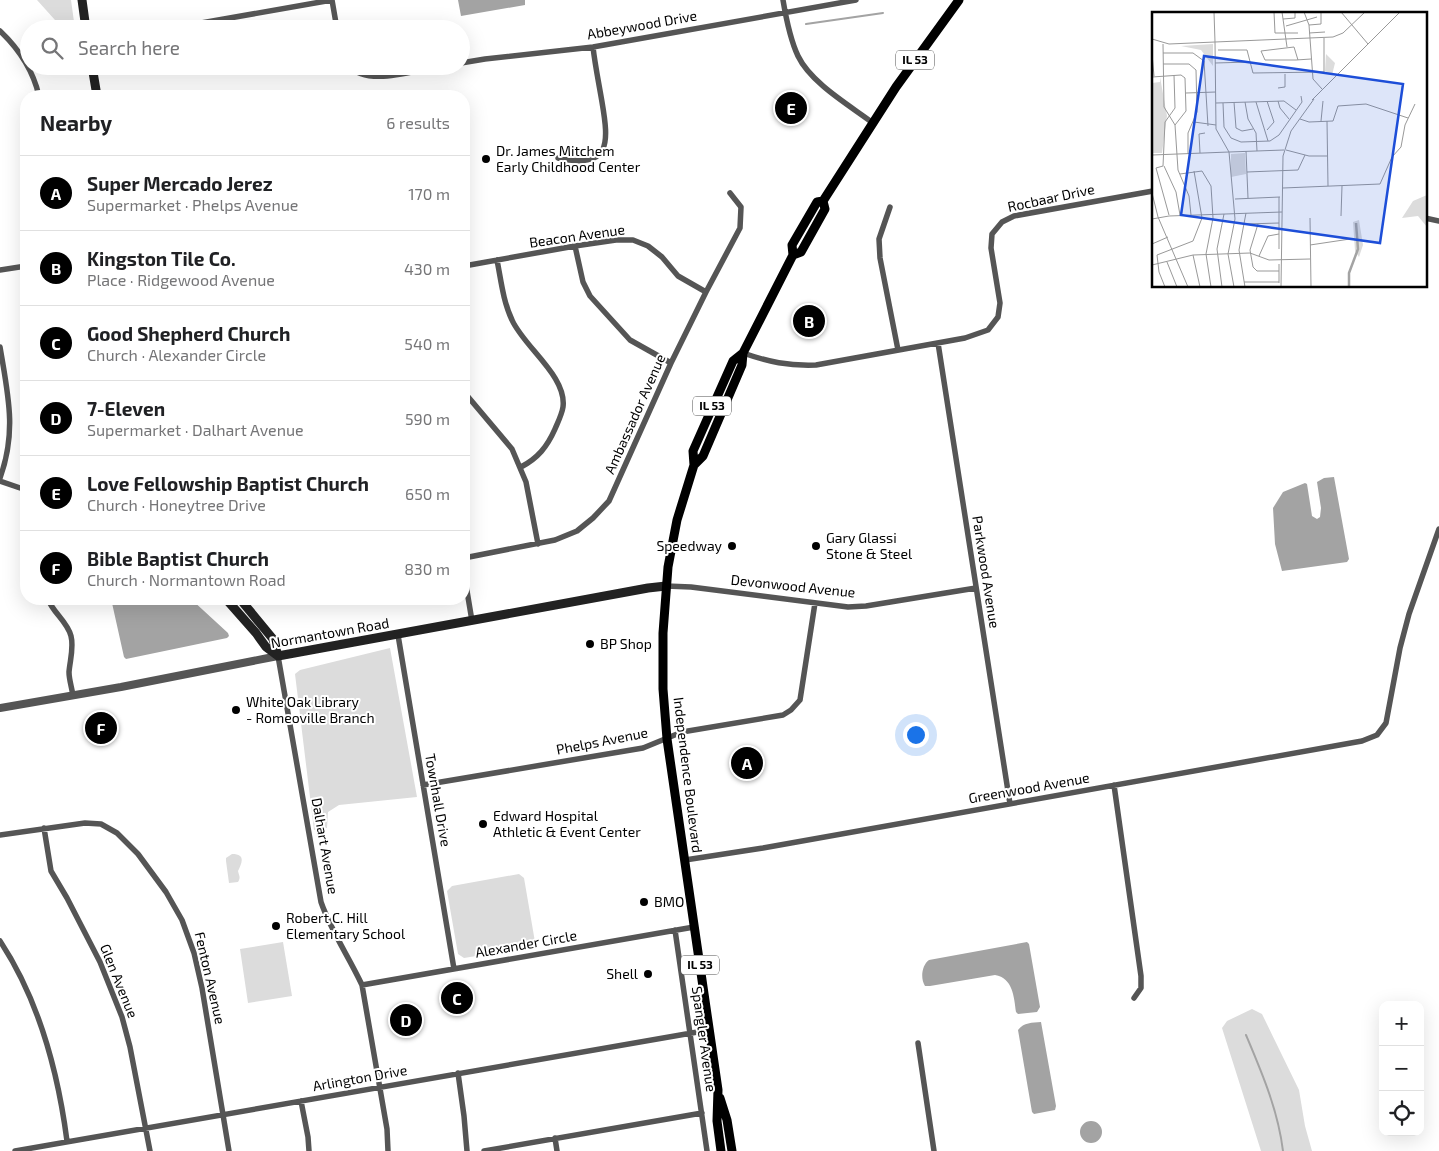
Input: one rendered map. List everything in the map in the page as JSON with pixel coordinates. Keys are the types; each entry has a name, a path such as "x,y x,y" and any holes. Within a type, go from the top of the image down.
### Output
{"main road":[{"path":"82,0 85,20"},
{"name":"Independence Boulevard","path":"732,1151 727,1120 718,1090 664,713 663,676 666,586 670,552 677,520 694,465 703,456 742,365 743,353 793,255 801,252 825,208 823,201 918,55 959,0"},
{"path":"94,75 97,90"},
{"name":"Normantown Road","path":"278,656 666,586"},
{"path":"231,605 266,647 278,656"},
{"name":"Dalhart Avenue","path":"245,605 273,638 278,656"},
{"name":"Independence Boulevard","path":"718,1090 717,1121 721,1151"}],"street":[{"path":"218,20 332,0 335,20"},
{"path":"783,0 785,13 799,57 809,72 829,90 873,123"},
{"name":"Abbeywood Drive","path":"470,61 593,47 856,0"},
{"path":"0,31 11,41 20,54"},
{"path":"558,158 576,162 590,160 601,153 606,140 606,126 593,47"},
{"path":"32,75 37,90"},
{"path":"363,75 381,77 392,75"},
{"name":"Rocbaar Drive","path":"938,343 981,334 988,330 998,317 1000,303 991,248 992,234 1002,222 1014,216 1152,191"},
{"name":"Ambassador Avenue","path":"470,557 555,540 577,531 594,518 609,501 671,363 740,228 740,207 730,192"},
{"path":"890,207 879,239 880,258 898,350"},
{"path":"1426,218 1439,221"},
{"name":"Beacon Avenue","path":"470,265 575,246 616,240 633,240 648,246 662,257 678,276 706,292"},
{"path":"575,246 583,282 590,296 630,340 671,363"},
{"path":"497,260 512,320 524,340 557,381 562,391 563,408 547,446 537,457 521,467"},
{"path":"0,270 20,267"},
{"path":"743,353 772,363 795,366 816,365 938,343"},
{"name":"Parkwood Avenue","path":"938,343 1010,804"},
{"path":"0,347 10,409 7,458 0,479 20,487"},
{"path":"470,399 512,449 521,467 538,544"},
{"name":"Greenwood Avenue","path":"685,860 763,848 1362,741 1377,735 1386,722 1400,648 1409,614 1439,530"},
{"name":"Devonwood Avenue","path":"666,586 691,587 848,607 866,606 976,588"},
{"name":"Phelps Avenue","path":"423,785 643,748 682,732 783,715 796,706 800,700 815,603"},
{"path":"51,605 69,629 71,637 69,674 73,696"},
{"path":"469,605 472,621"},
{"name":"Townhall Drive","path":"398,635 454,969"},
{"name":"Normantown Road","path":"0,708 73,696 278,656"},
{"name":"Dalhart Avenue","path":"278,656 321,902 328,921 362,985 387,1129 388,1151"},
{"path":"1114,785 1141,976 1141,988 1134,998"},
{"name":"Fenton Avenue","path":"0,835 85,823 101,824 117,833 138,854 166,892 182,920 194,953 202,988 229,1151"},
{"name":"Glen Avenue","path":"44,828 51,871 100,962 122,1017 130,1047 150,1151"},
{"name":"Alexander Circle","path":"362,985 694,927"},
{"name":"Spangler Avenue","path":"675,930 707,1151"},
{"path":"0,941 19,975 44,1035 56,1078 67,1141"},
{"name":"Arlington Drive","path":"15,1151 709,1030"},
{"path":"918,1042 934,1151"},
{"path":"458,1073 467,1151"},
{"path":"301,1101 309,1151"},
{"path":"484,1151 702,1113"},
{"path":"555,1138 557,1151"}],"shaded area":[{"path":"37,0 71,0 74,20 55,20"},
{"path":"458,0 525,0 525,5 461,16"},
{"path":"1334,477 1349,559 1347,562 1282,571 1275,544 1273,508 1283,492 1305,483 1307,484 1312,516 1317,519 1320,517 1321,508 1317,482 1324,478"},
{"path":"112,605 198,605 229,636 227,638 126,659"},
{"path":"390,648 417,797 339,805 328,812 327,828 314,830 295,674 300,670"},
{"path":"232,854 237,854 242,860 238,871 240,878 238,882 229,883 226,858"},
{"path":"519,874 524,878 535,942 532,947 464,958 458,954 447,891 452,886"},
{"path":"283,942 292,996 248,1003 240,949"},
{"path":"1027,942 1029,944 1040,1007 1037,1012 1018,1014 1012,989 1006,980 995,975 930,986 925,986 923,983 923,968 929,960"},
{"path":"1252,1009 1262,1014 1299,1090 1305,1126 1312,1151 1261,1151 1222,1028 1227,1021"},
{"path":"1041,1022 1056,1106 1055,1110 1034,1114 1032,1112 1018,1030 1026,1024"},
{"path":"1091,1121 1099,1124 1102,1132 1099,1140 1091,1143 1083,1140 1080,1132 1083,1124"}],"waterway":[{"path":"806,24 883,13"},
{"path":"1246,1035 1273,1106 1283,1151"}],"place":[{"name":"Love Fellowship Baptist Church","path":"791,108"},
{"name":"Dr. James Mitchem Early Childhood Center","path":"486,159"},
{"name":"Kingston Tile Co.","path":"809,321"},
{"name":"Speedway","path":"732,546"},
{"name":"Gary Glassi Stone & Steel","path":"816,546"},
{"name":"BP Shop","path":"590,644"},
{"name":"White Oak Library - Romeoville Branch","path":"236,710"},
{"name":"Bible Baptist Church","path":"101,728"},
{"name":"Super Mercado Jerez","path":"747,763"},
{"name":"Edward Hospital Athletic & Event Center","path":"483,824"},
{"name":"BMO","path":"644,902"},
{"name":"Robert C. Hill Elementary School","path":"276,926"},
{"name":"Shell","path":"648,974"},
{"name":"Good Shepherd Church","path":"457,998"},
{"name":"7-Eleven","path":"406,1020"}]}
